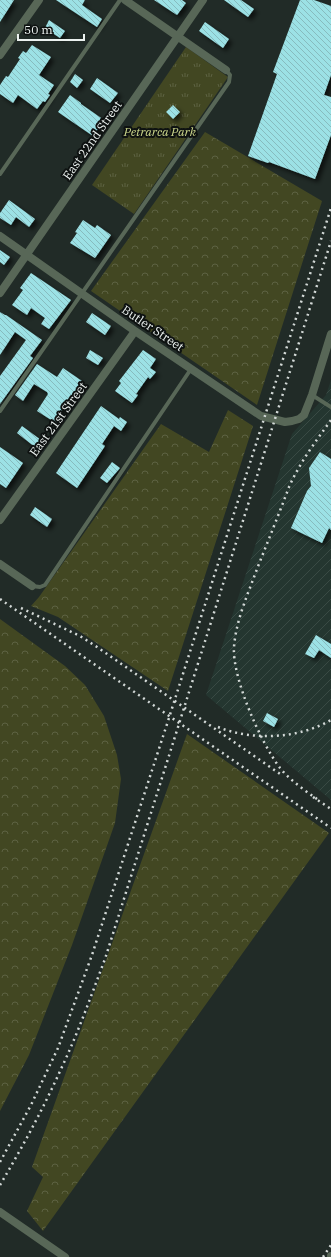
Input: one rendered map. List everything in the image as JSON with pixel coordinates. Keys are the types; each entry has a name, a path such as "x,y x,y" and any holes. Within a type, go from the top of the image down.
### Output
{"street":[{"path":"0,55 39,0"},
{"path":"126,0 226,70"},
{"name":"East 22nd Street","path":"0,293 203,0"},
{"name":"Butler Street","path":"0,236 261,416 285,422 299,419 304,415 312,395"},
{"name":"East 21st Street","path":"0,520 136,331"},
{"path":"312,395 331,334"},
{"path":"0,564 32,586"},
{"path":"0,1212 65,1257"}],"lane":[{"path":"0,174 120,0"},
{"path":"0,411 229,82 230,75 226,70"},
{"path":"32,586 40,587 45,585 191,369"},
{"path":"312,395 331,407"}],"shaded area":[{"path":"331,380 331,800 206,695 292,434 326,395"}],"green space":[{"name":"Petrarca Park","path":"186,47 228,77 134,214 92,185"},
{"path":"205,132 322,201 257,405 91,291"},
{"path":"228,410 253,426 168,691 58,617 31,606 39,597 161,424 209,452"},
{"path":"0,619 65,666 85,685 104,716 117,755 121,779 115,823 72,945 29,1055 0,1111"},
{"path":"187,734 329,833 43,1231 27,1211 43,1177 32,1167"}],"building":[{"path":"0,0 14,0 0,22"},
{"path":"56,0 85,0 82,5 102,19 97,27"},
{"path":"154,0 182,0 186,3 177,15"},
{"path":"224,0 241,0 254,9 248,17"},
{"path":"300,0 314,0 331,6 331,75 324,95 331,97 331,135 315,179 248,156 277,74 273,72"},
{"path":"49,20 65,31 60,38 45,28"},
{"path":"205,22 229,39 223,48 199,31"},
{"path":"32,45 51,57 39,75 54,85 48,94 50,95 37,109 18,95 13,103 0,94 0,85 6,76 8,77 20,59 18,58 23,51 26,53"},
{"path":"75,74 83,80 77,88 70,82"},
{"path":"97,78 118,93 110,103 90,89"},
{"path":"70,95 104,120 93,136 58,112"},
{"path":"173,105 180,112 173,119 166,112"},
{"path":"9,200 35,219 29,227 16,217 11,225 0,218 0,213"},
{"path":"83,220 95,228 97,225 111,235 95,258 70,243"},
{"path":"0,250 10,257 4,265 0,262"},
{"path":"31,273 71,300 49,329 41,324 45,318 31,308 27,315 12,305 23,290 20,288"},
{"path":"0,312 42,340 30,356 33,358 0,404 0,376 26,340 15,332 0,355"},
{"path":"92,313 111,326 105,335 86,322"},
{"path":"90,350 103,358 98,365 86,358"},
{"path":"143,350 156,359 150,368 156,372 150,379 148,377 136,394 138,395 132,403 115,391 121,383 119,381"},
{"path":"37,364 57,377 63,368 82,381 59,415 61,415 56,423 37,411 48,394 47,392 34,384 23,401 15,395"},
{"path":"101,406 119,419 120,417 127,422 121,431 114,426 102,444 105,446 77,488 56,473"},
{"path":"22,426 41,440 35,447 17,433"},
{"path":"0,447 23,463 6,488 0,484"},
{"path":"320,452 331,459 331,530 329,528 322,543 291,528 307,491 311,486 309,468"},
{"path":"112,462 120,468 107,483 100,478"},
{"path":"35,507 52,519 47,527 30,515"},
{"path":"316,635 331,644 331,658 319,650 314,658 305,654"},
{"path":"267,713 278,719 274,727 263,721"}],"railway":[{"path":"0,1162 31,1105 58,1048 92,955 331,208"},
{"path":"0,1185 32,1128 54,1084 79,1028 105,959 331,241"},
{"path":"317,799 297,785 280,768 272,757 249,710 238,675 234,647 237,627 243,607 289,487 303,460 331,420"},
{"path":"0,599 331,828"},
{"path":"21,608 80,636 283,776"},
{"path":"218,727 246,734 275,736 304,731 331,720"},
{"path":"313,797 331,809"},
{"path":"323,1257 331,1245"}]}
